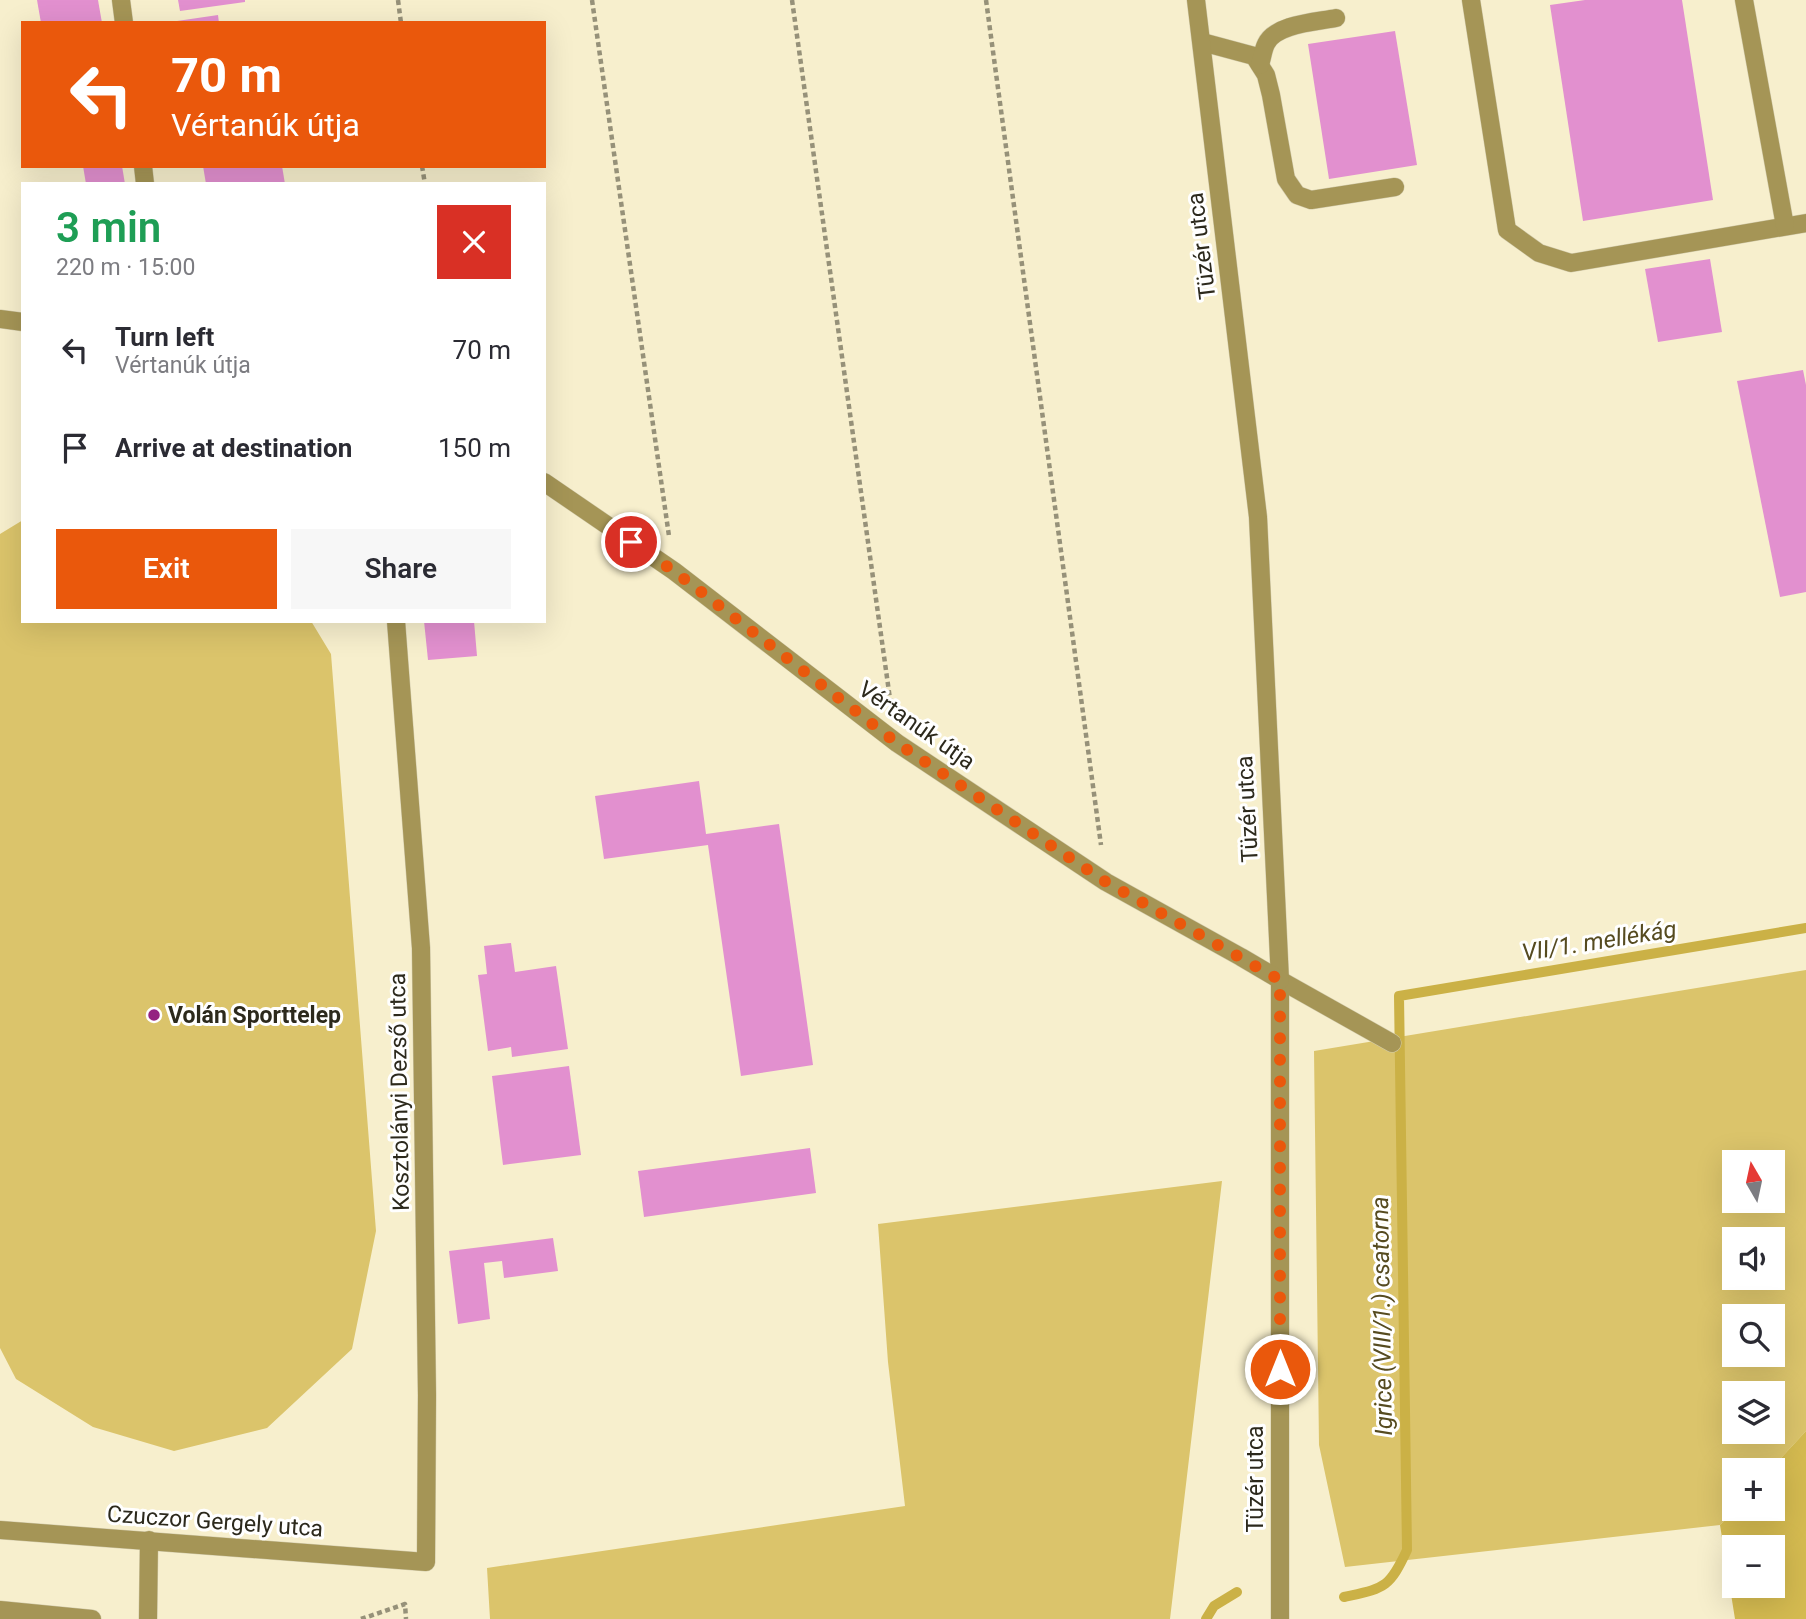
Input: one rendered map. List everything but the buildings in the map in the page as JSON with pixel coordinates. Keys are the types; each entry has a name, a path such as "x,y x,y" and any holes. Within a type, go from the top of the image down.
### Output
{"street":[{"path":"121,0 124,21"},
{"name":"Tüzér utca","path":"1195,0 1258,517 1280,980 1280,1619"},
{"path":"1471,0 1507,230 1539,253 1571,264 1806,223"},
{"path":"1744,0 1785,226"},
{"path":"1260,65 1266,42 1276,33 1285,28 1336,18"},
{"path":"1202,42 1254,57 1260,65 1266,75 1271,95 1286,179 1297,195 1311,200 1395,187"},
{"path":"0,319 21,322"},
{"name":"Vértanúk útja","path":"546,483 674,571 897,743 1106,882 1392,1043"},
{"name":"Kosztolányi Dezső utca","path":"396,623 421,948 427,1395 426,1562"},
{"name":"Czuczor Gergely utca","path":"0,1530 426,1562"},
{"path":"148,1619 149,1540"},
{"path":"0,1611 92,1619"}],"path":[{"path":"397,0 401,21"},
{"path":"592,0 674,571"},
{"path":"792,0 897,743"},
{"path":"986,0 1106,882"},
{"path":"361,1619 405,1604 406,1619"}],"shaded area":[{"path":"21,521 21,623 312,623 331,654 376,1231 352,1349 267,1428 174,1451 93,1427 16,1379 0,1348 0,534"},
{"path":"1806,970 1806,1431 1781,1458 1722,1458 1724,1521 1720,1525 1345,1567 1319,1445 1314,1051"},
{"path":"1222,1181 1170,1619 490,1619 487,1568 905,1506 888,1362 878,1224"},
{"path":"1806,1431 1806,1619 1735,1619 1732,1598 1785,1598 1785,1535 1722,1535 1722,1538 1720,1525 1724,1521 1785,1521 1785,1458 1781,1458"}],"waterway":[{"name":"Igrice (VIII/1.) csatorna","path":"1344,1597 1384,1585 1395,1573 1407,1550 1399,996 1806,928"},
{"name":"Igrice (VIII/1.) csatorna","path":"1206,1619 1214,1606 1237,1592"}],"place":[{"name":"Volán Sporttelep","path":"154,1015"}],"route":[{"path":"631,542 674,571 897,743 1106,882 1280,980 1280,1369"}],"water label":[{"name":"VII/1. mellékág","path":"1599,941"}]}
